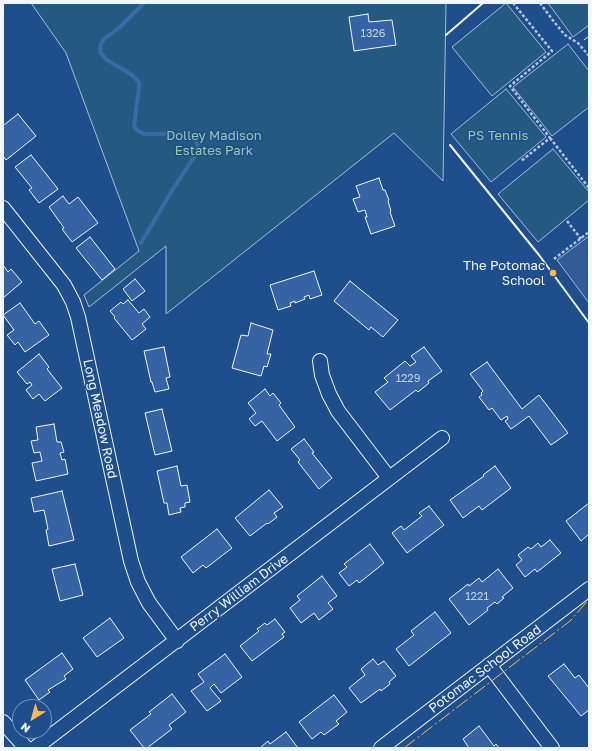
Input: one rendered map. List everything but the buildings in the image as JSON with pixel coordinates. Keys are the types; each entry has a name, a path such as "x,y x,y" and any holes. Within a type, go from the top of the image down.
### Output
{"street":[{"name":"Long Meadow Road","path":"3,208 64,285 73,302 78,317 131,562 138,582 149,603 177,641"},
{"path":"320,361 322,375 329,394 338,411 389,478"},
{"name":"Perry William Drive","path":"35,748 442,438"},
{"name":"Potomac School Road","path":"381,748 589,589"},
{"path":"489,665 552,748"},
{"path":"3,722 26,748"}],"path":[{"path":"513,3 552,52 510,86 589,188"},
{"path":"540,3 565,35 578,43 589,56"},
{"path":"521,162 550,138"},
{"path":"567,221 581,238"},
{"path":"554,259 589,232"}],"green space":[{"name":"Dolley Madison Estates Park","path":"31,3 446,3 443,181 394,133 166,314 166,246 89,307 84,295 139,251 66,53"},
{"path":"506,3 546,52 492,96 452,47"},
{"path":"548,3 589,3 589,25 573,37"},
{"path":"568,44 589,71 589,107 552,136 513,87"},
{"name":"PS Tennis","path":"506,89 546,137 491,182 451,134"},
{"path":"553,149 589,192 589,200 538,242 498,194"}],"shaded area":[{"path":"589,236 589,303 557,260"}],"waterway":[{"path":"141,243 196,154 198,145 195,139 183,134 144,134 137,130 134,126 139,82 132,75 107,60 100,52 101,44 104,39 119,28 144,3"}],"fence":[{"path":"584,40 589,36"}],"wall":[{"path":"446,35 483,3"},
{"path":"450,145 539,255 589,323"}],"power":[{"path":"404,748 570,621 589,599"}],"place":[{"name":"The Potomac School","path":"553,273"}]}
